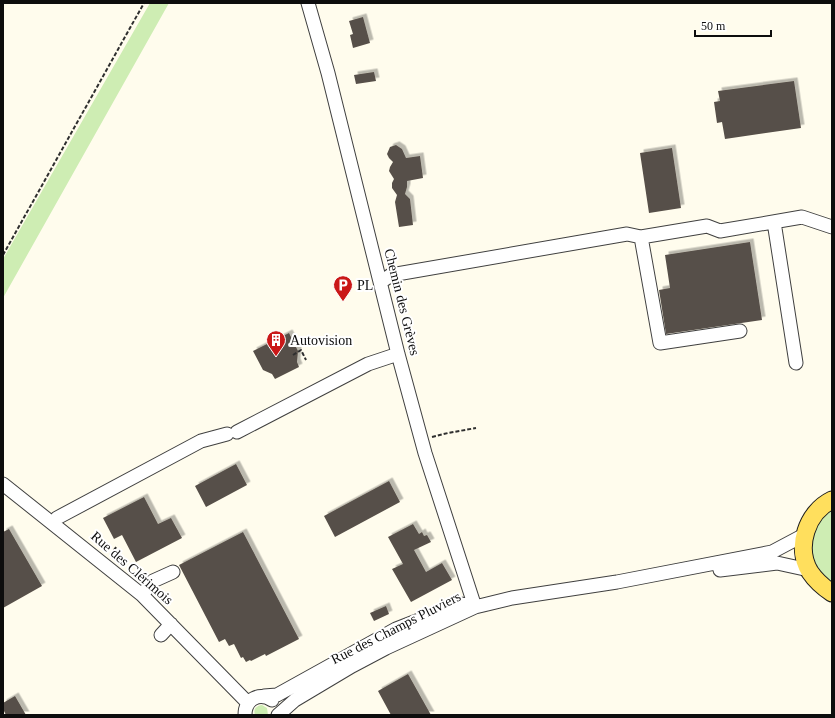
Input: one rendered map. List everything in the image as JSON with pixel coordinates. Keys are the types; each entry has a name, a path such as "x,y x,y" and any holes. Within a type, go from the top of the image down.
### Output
{"main road":[{"path":"832,500 824,503 812,517 804,535 804,553 809,570 818,583 832,594"}],"street":[{"name":"Chemin des Grèves","path":"308,3 328,73 421,440 475,607"},
{"path":"381,282 391,275 627,234 641,237 707,226 720,231 802,217 832,228"},
{"path":"774,222 796,363"},
{"path":"641,237 660,343 740,331"},
{"path":"53,523 56,518 201,442 232,433 368,364 398,354"},
{"name":"Rue des Clérimois","path":"3,484 142,595 171,624 244,711"},
{"path":"617,582 772,552 804,535"},
{"path":"475,607 512,598 617,582 777,563 809,570"},
{"path":"142,595 153,582 173,572"},
{"name":"Rue des Champs Pluviers","path":"244,711 255,697 277,695 396,629 460,604 475,607"},
{"name":"Rue des Champs Pluviers","path":"278,715 295,700 352,666 386,648 475,607"},
{"path":"161,635 171,624"},
{"path":"264,696 273,701 276,705 278,715"}],"path":[{"path":"3,255 144,3"},
{"path":"293,355 301,350 306,360"},
{"path":"421,440 476,428"}],"green space":[{"path":"150,3 169,3 3,298 3,259"},
{"path":"832,507 832,585 817,571 811,556 814,525"},
{"path":"262,705 267,708 268,715 255,715 254,711 256,708"}],"building":[{"path":"363,17 370,43 353,48 350,35 353,34 349,21"},
{"path":"374,72 376,81 356,84 354,75"},
{"path":"794,81 801,128 725,139 722,122 717,123 714,102 720,101 718,91"},
{"path":"396,145 402,149 406,158 420,156 423,178 407,181 405,194 410,199 413,225 399,227 395,202 397,195 392,188 394,179 389,171 393,162 387,154 390,147"},
{"path":"672,148 681,208 649,213 640,153"},
{"path":"750,242 762,320 666,334 659,290 670,288 665,255"},
{"name":"Autovision","path":"289,333 298,351 297,362 299,367 275,379 272,374 263,370 253,351"},
{"path":"236,464 247,485 206,507 195,486"},
{"path":"389,481 400,502 335,537 324,516"},
{"path":"144,497 158,524 171,518 182,538 136,562 122,535 114,539 103,518"},
{"path":"413,524 419,534 422,532 424,536 427,535 431,542 414,550 426,572 442,563 452,580 411,602 392,569 403,564 388,537"},
{"path":"9,529 42,586 3,608 3,532"},
{"path":"243,532 299,639 266,656 265,654 246,662 243,657 241,658 234,644 229,646 225,639 219,642 179,565"},
{"path":"386,606 389,614 374,621 370,613"},
{"path":"408,674 431,715 391,715 378,691"},
{"path":"15,696 26,715 6,715 3,709 3,703"}],"place":[{"name":"PL","path":"343,302"},
{"name":"Autovision","path":"276,357"}]}
